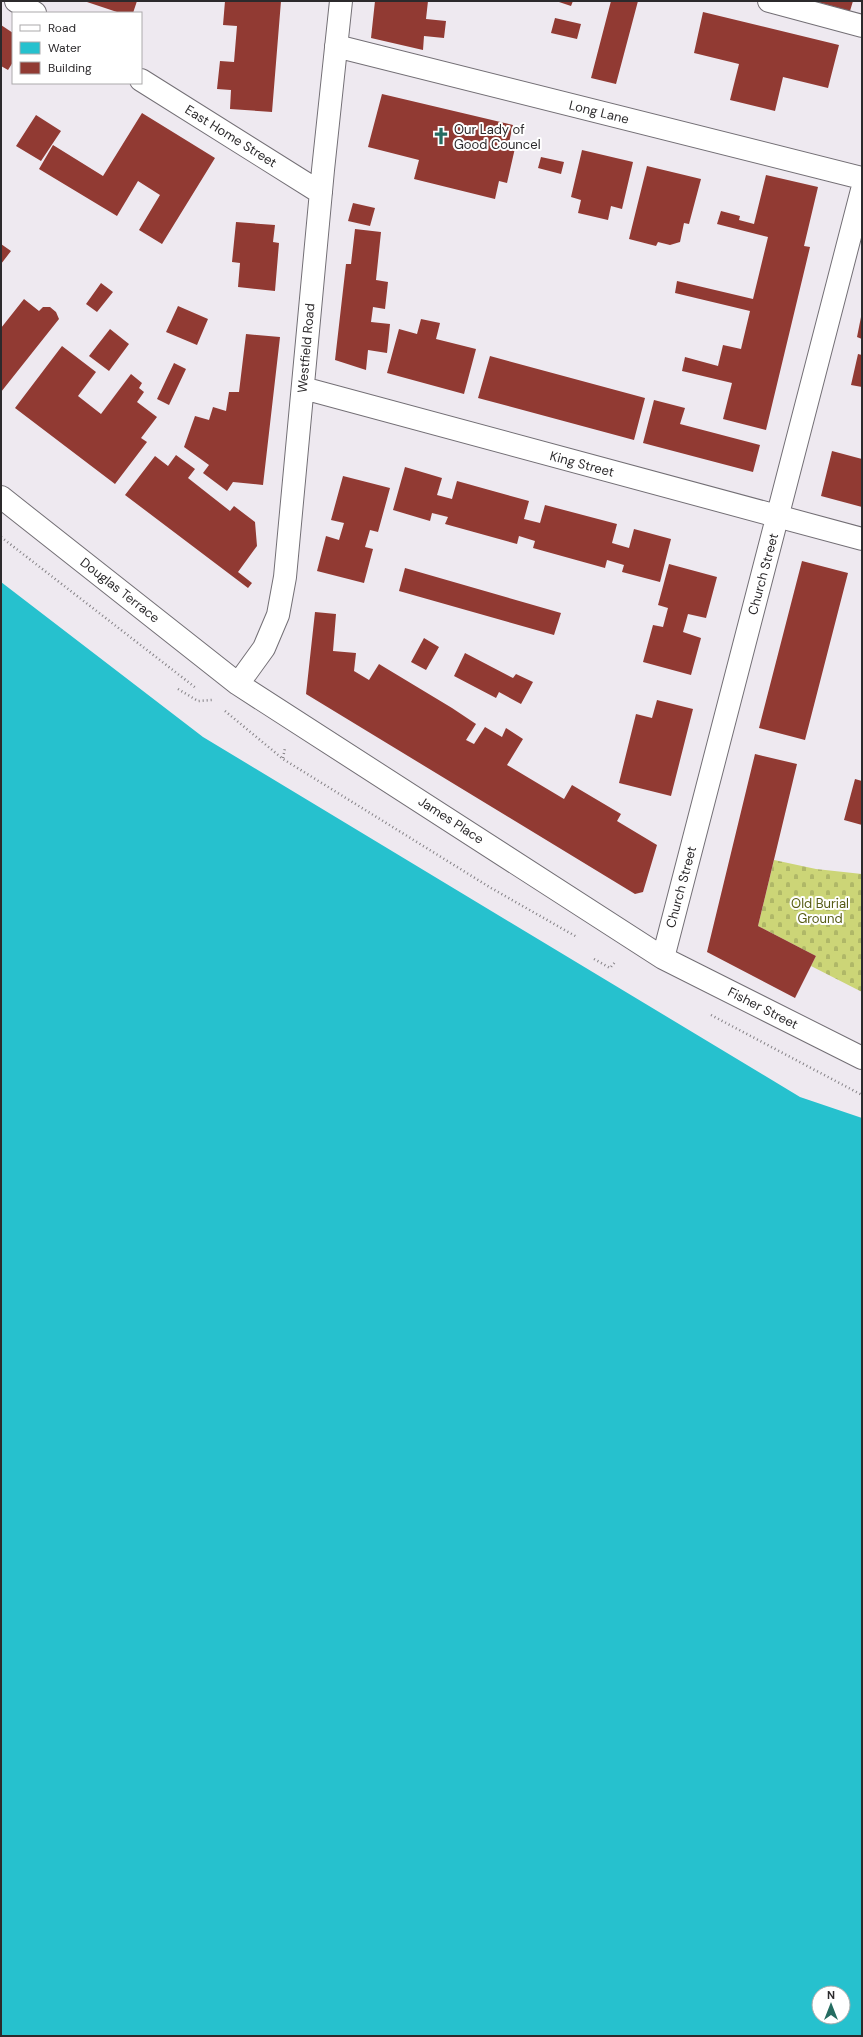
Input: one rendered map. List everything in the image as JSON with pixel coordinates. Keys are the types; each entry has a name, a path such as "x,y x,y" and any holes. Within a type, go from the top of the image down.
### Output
{"street":[{"path":"16,1 33,12"},
{"name":"Westfield Road","path":"238,684 264,648 278,615 286,570 321,193 341,1"},
{"path":"769,1 862,26"},
{"name":"Long Lane","path":"336,46 862,178"},
{"name":"East Home Street","path":"142,81 321,193"},
{"name":"Church Street","path":"663,958 862,190"},
{"name":"King Street","path":"303,388 862,539"},
{"name":"Douglas Terrace","path":"1,497 238,684"},
{"name":"James Place","path":"238,684 663,958"},
{"name":"Fisher Street","path":"663,958 862,1058"}],"path":[{"path":"178,689 198,701 212,700"},
{"path":"594,959 610,968 618,960"}],"green space":[{"name":"Old Burial Ground","path":"774,860 816,869 862,874 862,992 811,966 816,956 758,926"}],"water":[{"path":"1,582 203,737 800,1097 862,1118 862,2036 1,2036"}],"building":[{"path":"84,1 137,1 133,12 117,12"},
{"path":"225,1 281,1 272,112 230,109 231,90 217,89 220,61 234,62 237,26 223,25"},
{"path":"375,1 428,1 426,19 446,21 444,38 424,36 423,50 371,38"},
{"path":"556,1 573,1 571,6"},
{"path":"611,1 638,1 616,84 591,78"},
{"path":"814,1 853,1 850,11"},
{"path":"703,12 839,45 828,88 783,77 775,111 730,100 739,64 694,53"},
{"path":"555,18 581,24 577,39 551,33"},
{"path":"1,25 12,32 12,64 8,70 1,66"},
{"name":"Our Lady of Good Councel","path":"382,94 513,125 508,147 515,148 507,183 499,181 495,199 414,179 419,160 368,147"},
{"path":"142,113 215,158 162,244 139,230 160,195 138,181 117,216 39,169 53,145 103,176"},
{"path":"36,115 61,131 41,161 16,146"},
{"path":"582,150 633,162 622,209 611,206 608,220 578,213 581,200 571,197"},
{"path":"541,157 564,162 561,174 538,168"},
{"path":"647,166 701,179 689,224 684,223 680,242 670,245 658,242 656,246 629,239"},
{"path":"766,175 818,187 804,246 810,247 766,430 723,419 732,383 682,371 685,357 718,366 723,345 741,349 750,311 675,293 677,281 753,299 768,237 717,224 721,211 740,216 739,220 754,224"},
{"path":"353,203 375,208 370,226 348,221"},
{"path":"236,222 275,225 273,242 279,243 275,291 238,287 240,263 232,262"},
{"path":"355,229 381,232 376,280 388,282 385,309 373,307 371,322 390,324 387,353 368,350 366,370 335,360 346,264 351,264"},
{"path":"1,244 11,251 1,264"},
{"path":"101,283 113,292 97,312 86,304"},
{"path":"24,299 39,311 43,307 50,307 56,312 59,319 1,392 1,328"},
{"path":"178,306 208,319 197,345 166,332"},
{"path":"862,317 862,339 857,337"},
{"path":"421,319 440,323 436,339 476,349 464,394 387,373 399,329 417,334"},
{"path":"110,329 129,344 109,371 89,356"},
{"path":"246,334 280,337 263,485 233,482 227,491 203,473 209,465 184,447 195,416 209,420 213,407 226,411 229,392 239,392"},
{"path":"62,346 96,372 78,396 101,414 131,374 142,383 139,388 144,392 137,402 157,417 141,438 147,442 115,484 15,408"},
{"path":"858,354 862,355 862,387 851,385"},
{"path":"490,356 645,398 634,440 478,398"},
{"path":"174,363 186,369 169,405 157,399"},
{"path":"654,400 685,408 680,424 760,445 753,472 643,443"},
{"path":"832,451 862,459 862,507 821,496"},
{"path":"176,455 195,469 188,478 230,511 234,506 255,522 257,546 238,572 252,583 248,588 125,495 155,456 168,466"},
{"path":"405,467 442,478 437,495 452,499 457,481 529,501 524,519 540,523 545,505 617,524 612,543 629,548 634,529 671,539 660,582 622,572 624,565 607,560 605,568 533,548 535,541 519,536 517,544 445,524 448,517 432,513 430,521 393,510"},
{"path":"343,476 390,488 378,532 370,530 365,547 373,549 364,583 317,571 326,536 339,540 344,523 331,520"},
{"path":"802,561 848,573 805,740 759,728"},
{"path":"669,564 717,577 706,618 688,614 683,632 701,638 691,675 643,662 653,625 663,627 668,608 658,605"},
{"path":"405,568 561,613 554,635 399,591"},
{"path":"315,612 336,614 333,651 356,653 354,671 369,680 379,664 452,708 476,724 466,740 474,744 485,727 502,737 506,728 523,739 507,765 564,799 572,785 621,814 617,821 657,845 643,892 635,894 306,694"},
{"path":"424,638 439,647 426,670 411,662"},
{"path":"465,653 513,678 516,674 533,682 521,704 499,692 496,698 454,676"},
{"path":"657,700 693,709 671,796 619,783 636,714 652,718"},
{"path":"755,754 797,764 758,926 816,956 795,998 707,952"},
{"path":"855,779 862,781 862,825 844,820"}],"place":[{"name":"Our Lady of Good Councel","path":"441,136"}]}
